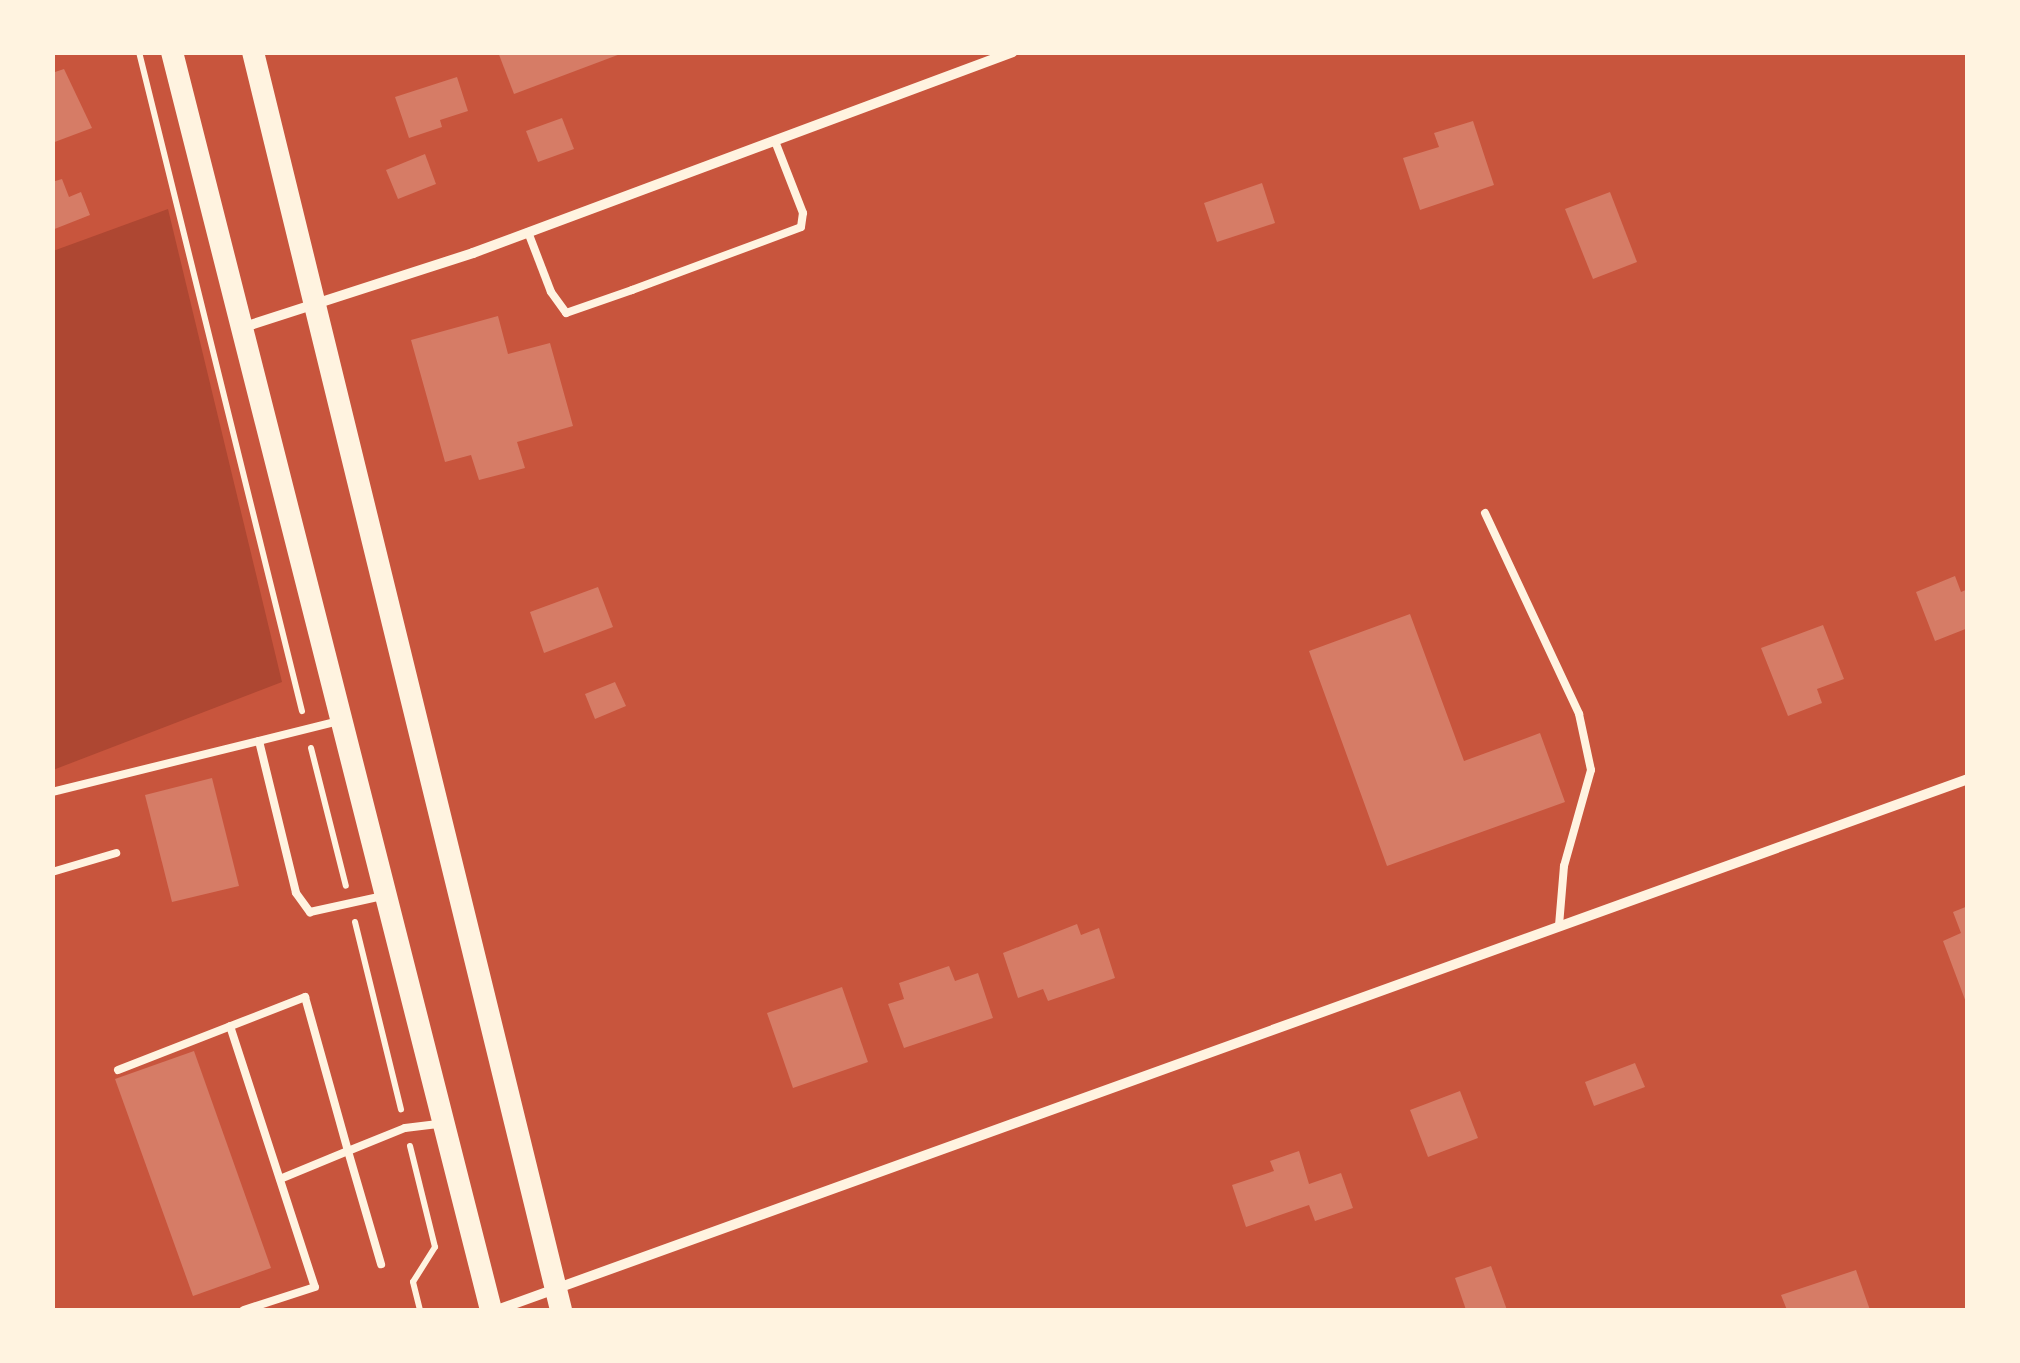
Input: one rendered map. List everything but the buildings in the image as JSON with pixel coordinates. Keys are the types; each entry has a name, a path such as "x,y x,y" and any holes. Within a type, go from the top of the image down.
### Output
{"main road":[{"path":"172,52 442,1123 494,1310"},
{"path":"253,52 558,1299"}],"street":[{"path":"240,328 473,253 1013,52"},
{"path":"494,1310 558,1299 1560,926 1968,779"}],"lane":[{"path":"528,232 551,292 566,313 632,290 801,227 803,213 775,140"},
{"path":"1484,514 1580,714 1591,770 1564,866 1560,926"},
{"path":"52,792 340,721"},
{"path":"258,741 296,894 310,912 384,896"},
{"path":"52,872 116,853"},
{"path":"118,1070 305,997 381,1264"},
{"path":"230,1026 314,1287 244,1310"},
{"path":"280,1180 406,1128 442,1123"}],"path":[{"path":"139,52 435,1247 413,1282 420,1310"}],"shaded area":[{"path":"168,209 282,682 53,770 53,251"}]}
